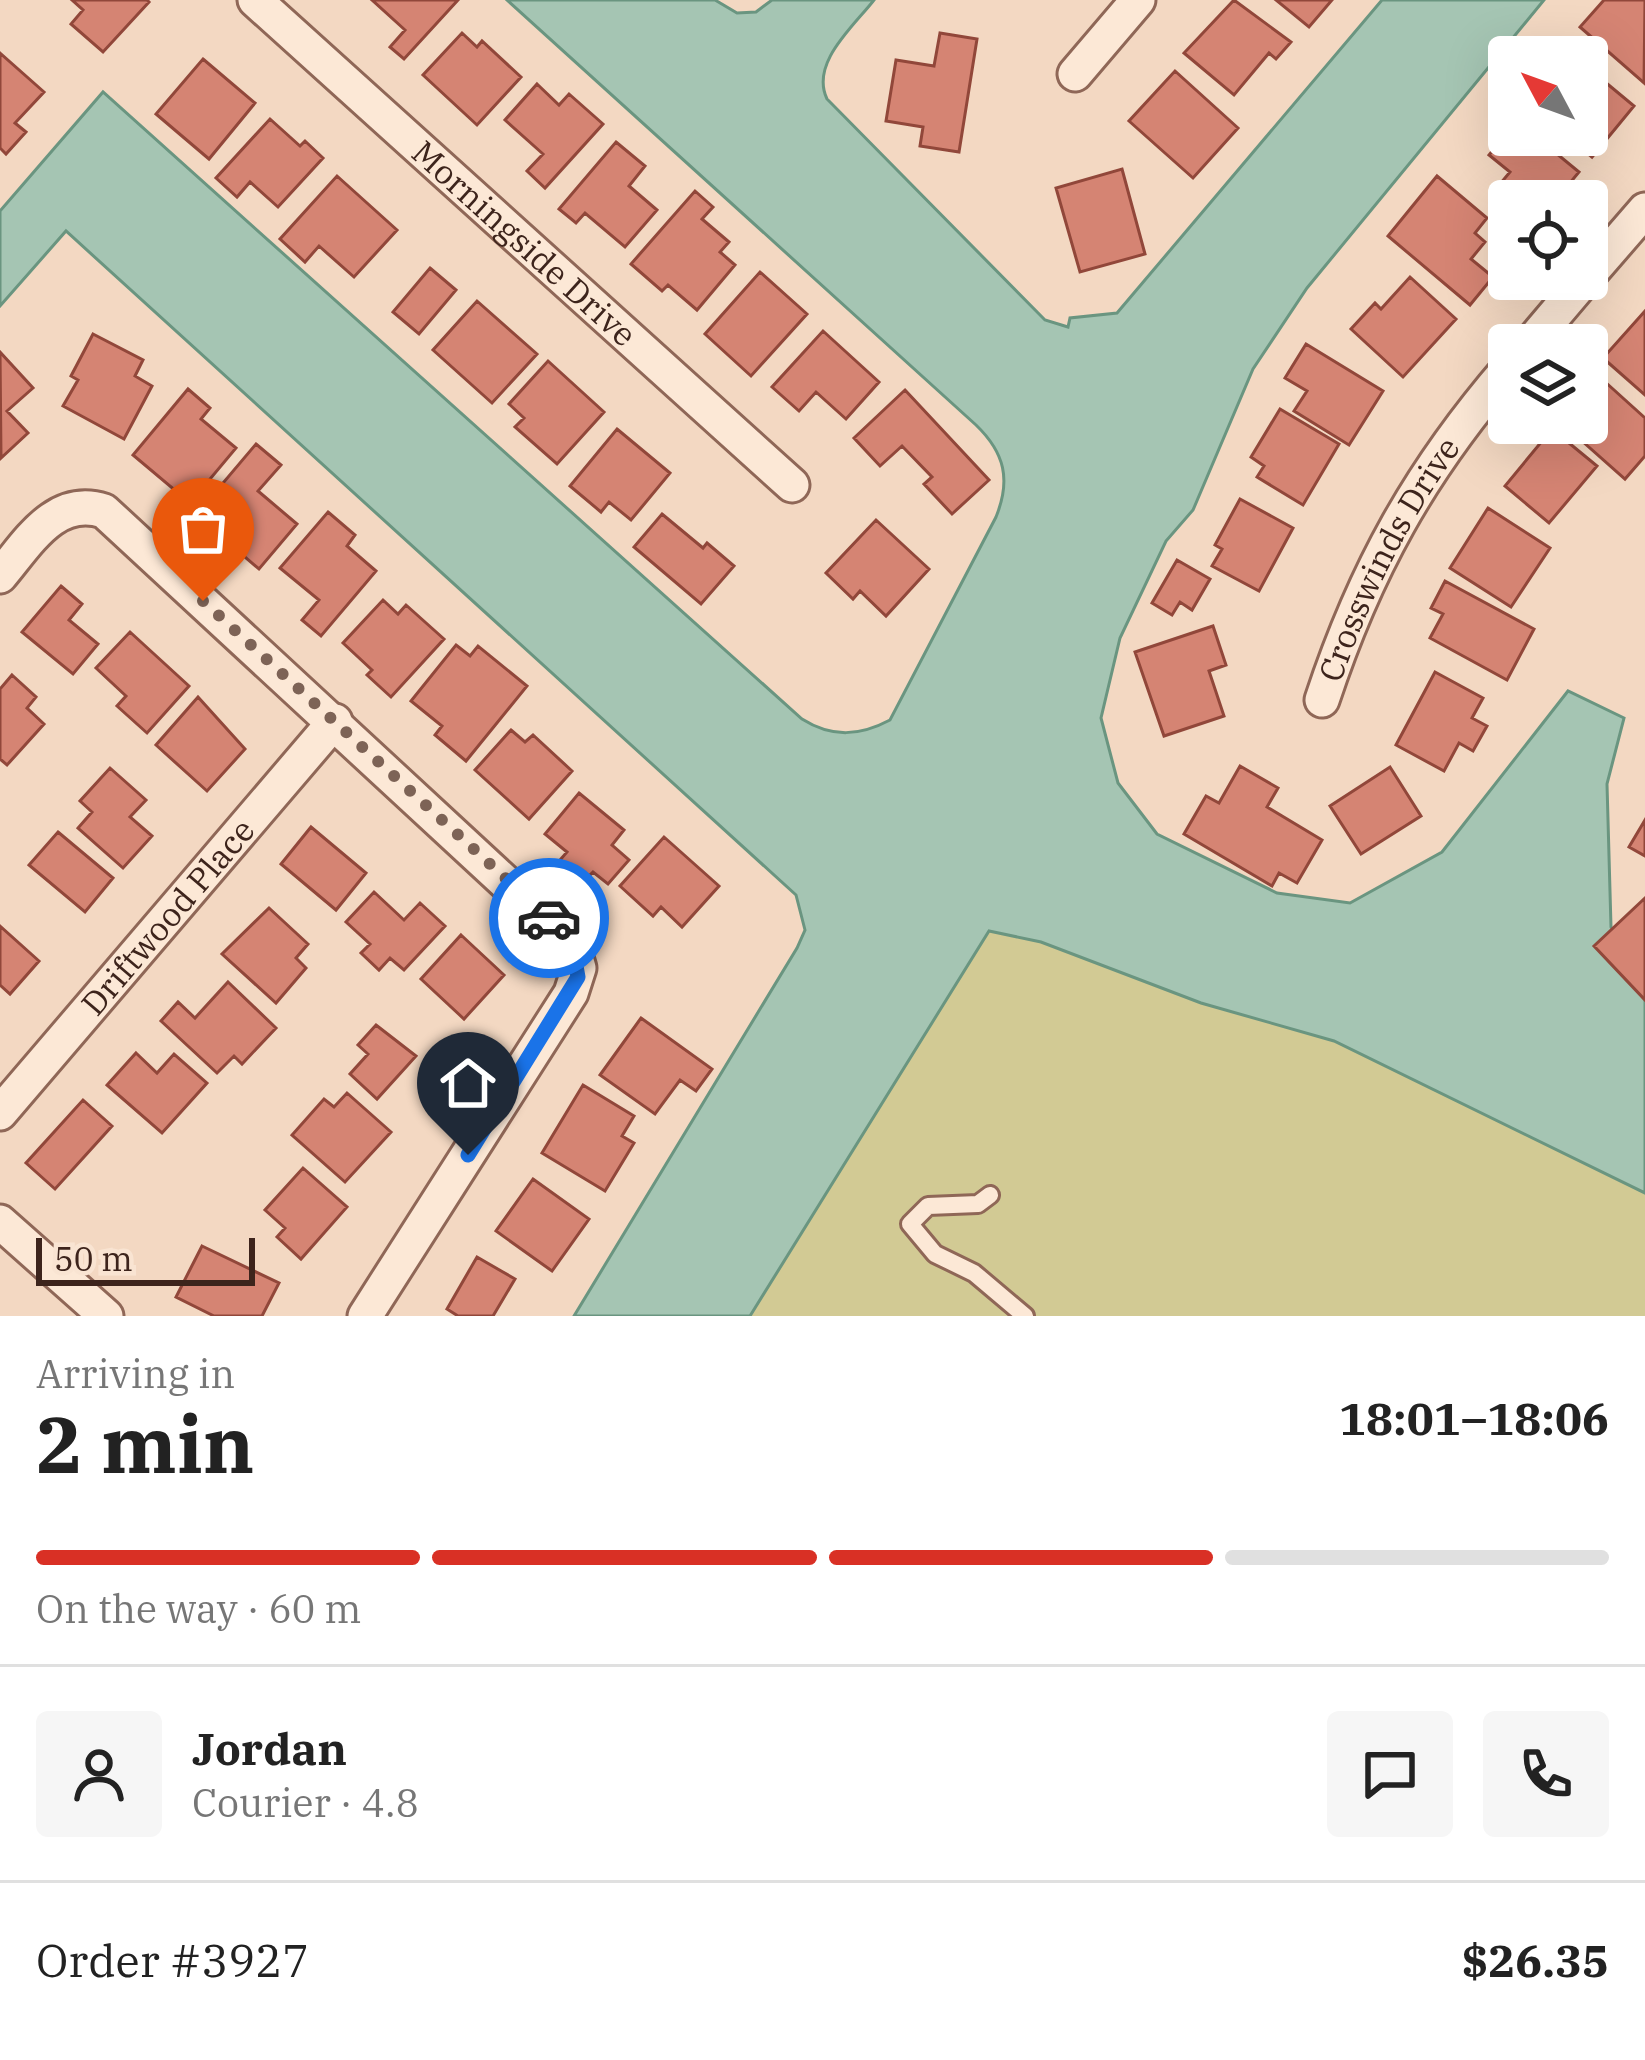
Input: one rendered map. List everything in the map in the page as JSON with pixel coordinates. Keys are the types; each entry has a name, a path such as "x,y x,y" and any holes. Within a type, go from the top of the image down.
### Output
{"street":[{"name":"Morningside Drive","path":"255,0 792,485"},
{"path":"1075,74 1138,0"},
{"path":"1608,253 1645,210"},
{"path":"1547,324 1567,300"},
{"name":"Crosswinds Drive","path":"1322,700 1344,632 1409,499 1448,439 1488,392"},
{"path":"0,576 54,517 76,506 104,511 565,934 579,968 571,993 365,1316"},
{"name":"Driftwood Place","path":"0,1113 335,721"},
{"path":"0,1222 106,1316"}],"lane":[{"path":"990,1195 978,1204 928,1206 910,1224 934,1254 974,1273 1025,1316"}],"shaded area":[{"path":"507,0 715,0 737,13 756,12 772,0 874,0 829,59 823,86 827,99 1045,320 1068,327 1070,318 1117,313 1382,0 1544,0 1514,36 1488,36 1488,68 1307,288 1253,369 1193,510 1166,541 1120,638 1101,718 1118,783 1157,834 1277,893 1350,903 1442,852 1568,691 1624,718 1607,784 1611,927 1645,975 1645,1193 1334,1041 1201,1003 1041,942 989,931 750,1316 574,1316 797,948 805,930 796,895 66,231 0,306 0,211 103,92 802,719 824,729 846,733 890,720 996,517 1003,491 1002,468 993,446 976,425"},
{"path":"989,931 1041,942 1201,1003 1334,1041 1645,1193 1645,1316 750,1316"}],"building":[{"path":"72,0 149,2 103,52 71,24 83,10"},
{"path":"372,0 458,0 404,59 390,47 405,30"},
{"path":"1234,0 1291,42 1276,59 1269,53 1234,95 1184,53"},
{"path":"1276,0 1332,0 1309,27"},
{"path":"1604,0 1645,0 1644,83 1608,52 1608,36 1590,36 1580,27"},
{"path":"462,33 477,47 482,41 521,77 477,125 423,75"},
{"path":"940,33 977,39 959,152 920,146 923,127 886,121 896,60 934,66"},
{"path":"0,53 44,92 15,123 26,132 6,154 0,148"},
{"path":"203,59 255,103 209,159 156,114"},
{"path":"1175,71 1238,128 1193,178 1129,121"},
{"path":"537,84 559,105 569,94 603,124 545,188 527,171 543,154 505,120"},
{"path":"1608,84 1634,106 1608,138"},
{"path":"270,119 300,146 305,141 323,158 278,207 250,182 237,197 216,178"},
{"path":"616,142 645,166 629,186 657,210 625,247 585,213 576,223 559,209"},
{"path":"1490,156 1560,156 1579,172 1572,180 1503,180 1510,172"},
{"path":"1122,169 1145,254 1080,272 1056,188"},
{"path":"337,176 397,230 354,277 319,246 305,262 280,239"},
{"path":"1437,176 1487,218 1475,233 1485,242 1471,259 1488,273 1488,283 1470,305 1388,236"},
{"path":"695,191 713,207 702,219 729,242 720,252 735,265 697,310 668,285 662,291 631,264"},
{"path":"430,268 456,290 419,334 393,312"},
{"path":"760,272 807,314 751,376 705,334"},
{"path":"1410,277 1456,319 1403,377 1351,329 1375,303 1381,309"},
{"path":"477,301 537,354 492,403 433,350"},
{"path":"1645,311 1645,395 1608,362 1608,352"},
{"path":"823,331 879,382 846,419 816,392 799,411 772,387"},
{"path":"93,334 143,360 135,376 152,386 124,439 63,406 78,380 71,376"},
{"path":"1306,344 1383,391 1349,445 1294,411 1307,391 1285,378"},
{"path":"0,352 33,388 7,411 28,433 1,458"},
{"path":"548,361 604,412 557,464 515,427 524,418 509,404"},
{"path":"1608,385 1645,418 1645,456 1625,479 1585,444 1608,444"},
{"path":"188,389 210,408 201,419 236,448 190,503 133,455"},
{"path":"905,390 989,480 952,514 924,484 932,477 902,446 880,466 854,438"},
{"path":"1280,409 1339,444 1303,505 1257,477 1264,466 1251,457"},
{"path":"617,429 670,473 631,520 609,502 601,512 570,486"},
{"path":"256,444 281,465 258,491 297,524 259,569 196,515"},
{"path":"1540,444 1570,444 1597,466 1549,523 1505,486"},
{"path":"1240,499 1293,528 1259,591 1212,566 1222,549 1215,545"},
{"path":"1488,508 1550,548 1511,607 1450,568"},
{"path":"328,512 355,535 347,546 376,571 321,636 302,620 319,600 280,568"},
{"path":"662,514 734,566 701,604 634,547"},
{"path":"876,520 929,569 886,616 860,591 853,599 826,573"},
{"path":"1177,560 1210,579 1192,610 1180,602 1172,615 1152,603"},
{"path":"1445,581 1534,629 1507,680 1430,638 1443,614 1431,608"},
{"path":"61,586 82,604 69,620 98,644 73,674 22,632"},
{"path":"383,600 398,614 406,605 444,639 391,697 367,675 372,670 343,643"},
{"path":"1213,626 1226,665 1209,671 1224,716 1164,736 1135,652"},
{"path":"130,632 189,686 147,733 117,706 126,696 96,668"},
{"path":"456,645 470,656 478,646 527,686 466,761 435,735 442,726 411,701"},
{"path":"1435,672 1483,698 1472,718 1487,726 1473,751 1459,743 1444,771 1396,745"},
{"path":"12,675 36,697 27,708 44,724 7,765 0,759 0,689"},
{"path":"198,697 245,749 207,791 156,745"},
{"path":"511,730 525,742 533,735 572,771 529,819 475,770"},
{"path":"1240,766 1278,788 1267,807 1322,840 1297,883 1279,873 1272,886 1184,834 1206,796 1219,803"},
{"path":"1390,767 1421,816 1361,854 1330,806"},
{"path":"110,768 146,800 130,817 152,836 123,868 78,828 92,812 80,801"},
{"path":"579,793 624,830 612,845 629,860 608,884 593,872 585,880 560,860 567,852 545,834"},
{"path":"1645,820 1645,856 1629,847"},
{"path":"311,827 366,873 336,910 281,864"},
{"path":"58,832 113,878 85,912 29,865"},
{"path":"664,837 719,886 682,927 661,907 653,916 620,886"},
{"path":"374,892 404,920 420,903 445,926 404,970 390,958 379,970 361,953 370,944 346,922"},
{"path":"1645,898 1645,1000 1594,946"},
{"path":"269,908 308,944 296,958 306,968 276,1003 222,954"},
{"path":"0,926 39,961 10,994 0,985"},
{"path":"461,935 504,975 464,1019 421,979"},
{"path":"228,982 276,1028 242,1064 234,1056 217,1073 161,1021 178,1002 195,1018"},
{"path":"641,1018 712,1069 696,1091 680,1080 655,1114 600,1075"},
{"path":"376,1025 416,1056 377,1099 350,1074 368,1054 358,1045"},
{"path":"136,1053 157,1073 174,1054 207,1083 162,1133 107,1085"},
{"path":"583,1085 634,1116 622,1136 634,1143 605,1191 542,1153"},
{"path":"347,1093 391,1132 345,1182 292,1135 324,1099 334,1107"},
{"path":"83,1100 112,1126 55,1189 26,1163"},
{"path":"303,1168 347,1207 301,1259 277,1237 285,1228 265,1210"},
{"path":"533,1179 589,1219 552,1271 496,1231"},
{"path":"202,1246 279,1283 262,1316 214,1316 176,1297"},
{"path":"477,1257 515,1279 493,1316 458,1316 447,1309"}],"way so far":[{"path":"203,601 549,918"}],"route":[{"path":"468,1155 578,977 572,944 549,918"}]}
